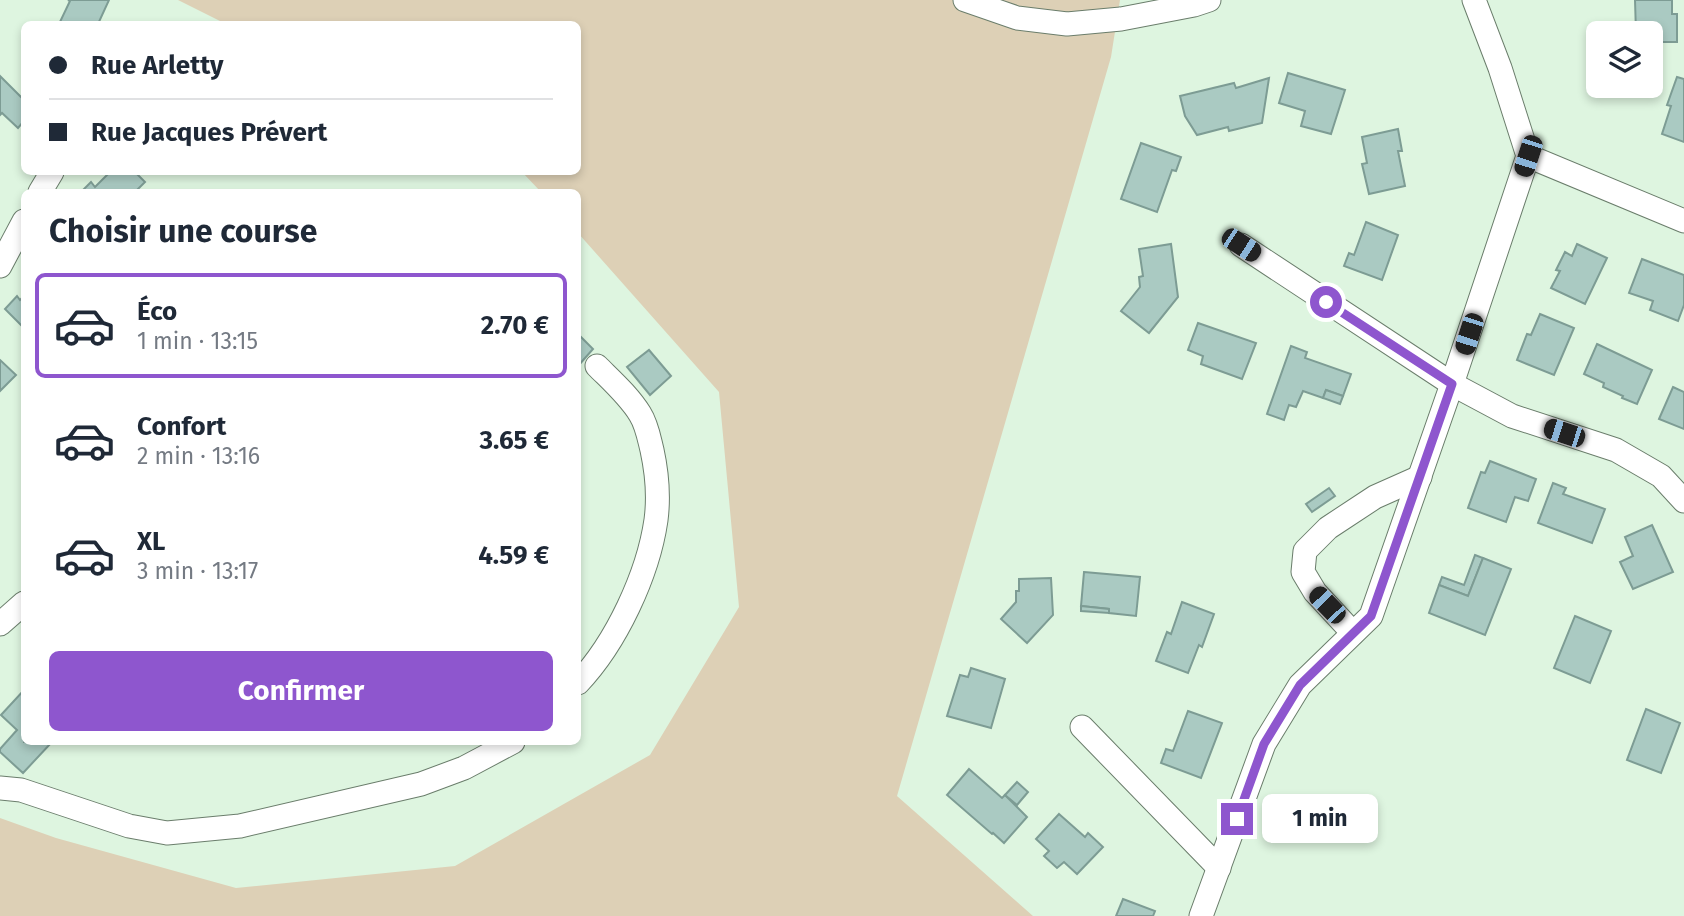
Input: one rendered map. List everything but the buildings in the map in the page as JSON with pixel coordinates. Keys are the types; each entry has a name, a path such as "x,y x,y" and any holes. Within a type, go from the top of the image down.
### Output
{"street":[{"path":"965,0 1017,18 1067,24 1121,19 1209,0"},
{"path":"1201,916 1264,744 1300,685 1371,616 1528,156 1500,68 1474,0"},
{"path":"1528,156 1684,221"},
{"path":"0,266 21,227"},
{"path":"1241,245 1452,384 1512,416 1616,450 1661,476 1684,501"},
{"path":"581,679 610,642 629,606 649,556 656,518 657,475 642,416 627,396 597,366"},
{"path":"1353,633 1315,592 1303,572 1305,551 1328,528 1375,497 1420,477"},
{"path":"0,624 21,606"},
{"path":"1082,727 1219,868"},
{"path":"0,788 22,790 129,827 167,833 240,826 421,784 464,768 507,745"}],"shaded area":[{"path":"178,0 1120,0 1111,57 897,796 1033,916 0,916 0,818 56,838 236,888 455,866 650,755 739,607 719,392 581,236 581,189 538,189 525,175 581,175 581,21 220,21"}],"route":[{"path":"1237,819 1264,744 1300,685 1371,616 1452,384 1326,302"}]}
